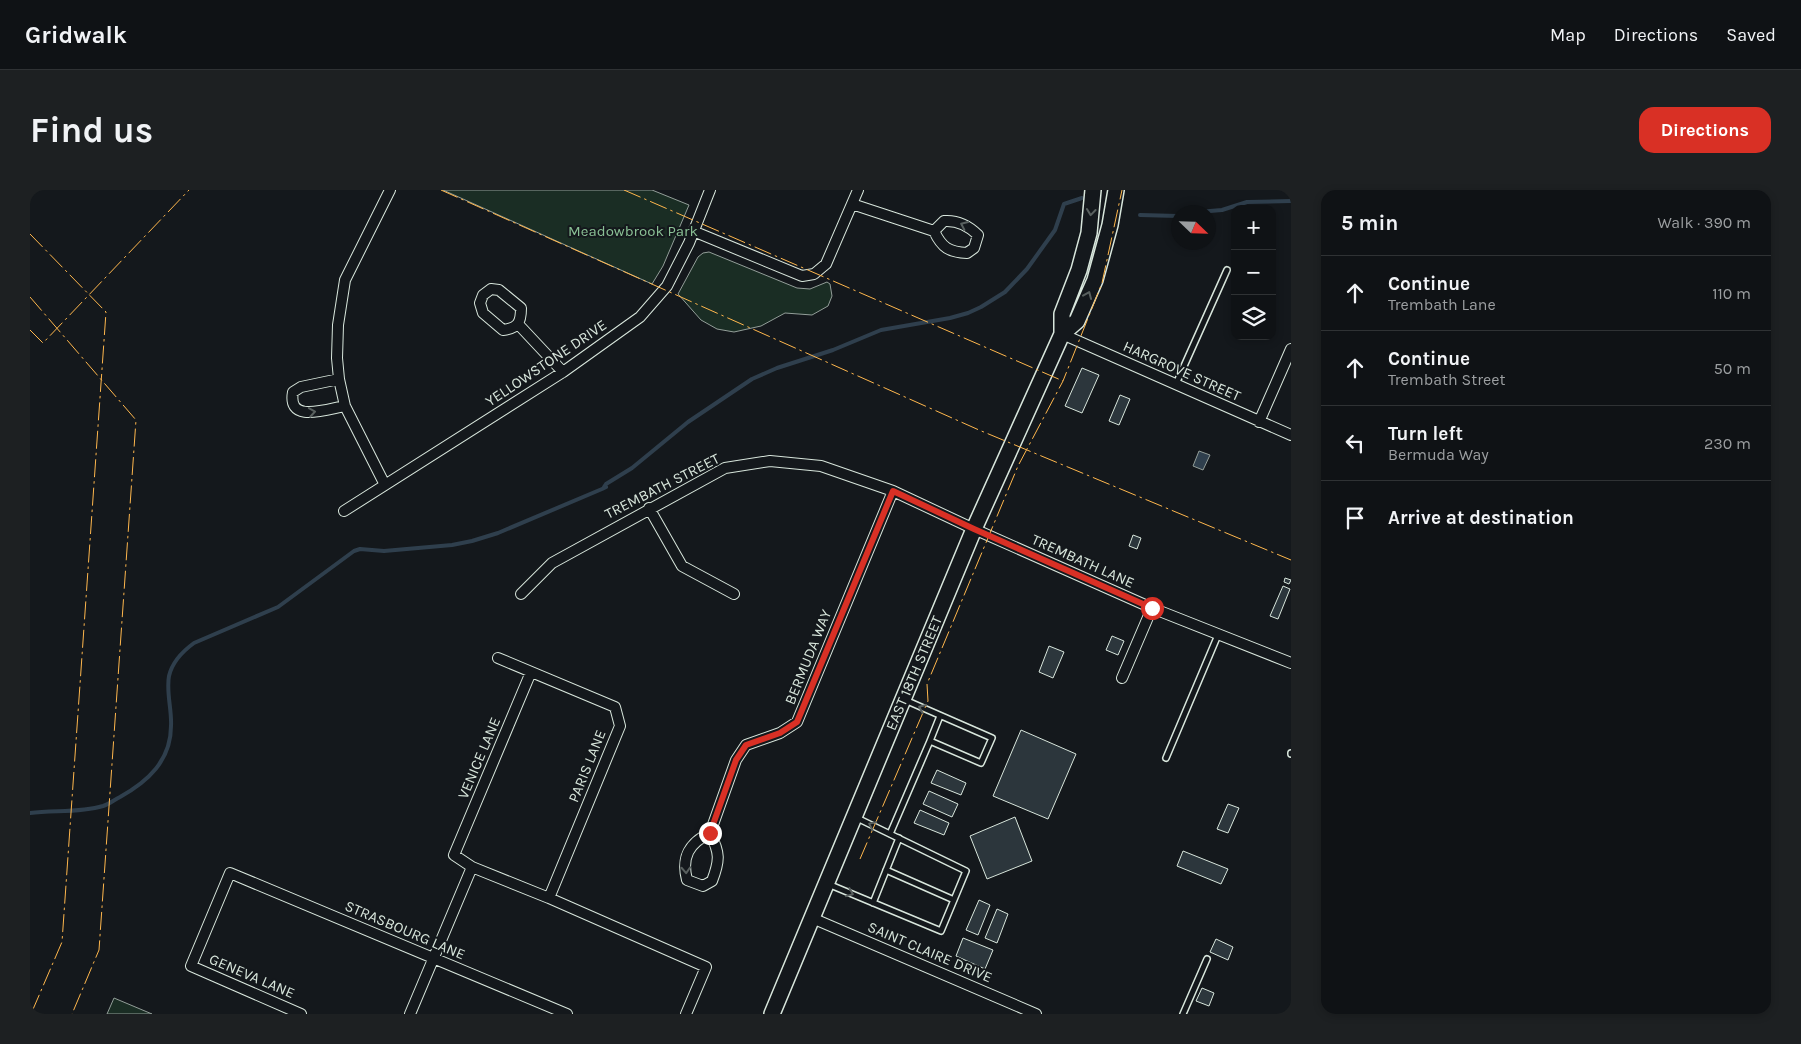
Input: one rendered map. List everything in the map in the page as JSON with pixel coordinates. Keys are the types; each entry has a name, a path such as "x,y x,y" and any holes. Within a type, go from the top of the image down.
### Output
{"main road":[{"name":"EAST 18TH STREET","path":"772,1014 974,529 1062,334 1062,314 1079,270 1089,233 1094,190"},
{"name":"EAST 18TH STREET","path":"1062,334 1077,321 1095,280 1110,225 1116,190"}],"street":[{"path":"385,485 345,406 337,358 338,325 345,280 390,190"},
{"name":"YELLOWSTONE DRIVE","path":"344,511 563,372 640,317 667,286 694,231 710,190"},
{"path":"694,231 802,276 814,274 826,264 858,190"},
{"path":"852,204 934,231"},
{"path":"518,324 563,372"},
{"name":"HARGROVE STREET","path":"1062,334 1291,435"},
{"path":"1259,422 1291,349"},
{"path":"339,379 301,387 294,392 292,401 294,407 304,413 345,406"},
{"name":"TREMBATH STREET","path":"521,594 552,563 649,508 725,468 770,462 821,466 893,491 974,529"},
{"name":"BERMUDA WAY","path":"710,833 736,760 746,745 780,733 797,722 893,491"},
{"path":"649,508 682,566 734,594"},
{"name":"TREMBATH LANE","path":"974,529 1152,608 1291,663"},
{"path":"1122,678 1152,608"},
{"name":"PARIS LANE","path":"498,658 615,707 620,726 549,898"},
{"name":"VENICE LANE","path":"472,867 454,855 531,672"},
{"path":"710,833 719,858 712,881 703,886 687,880 684,868 688,850 699,838 710,833"},
{"path":"410,1014 472,867 549,898 706,967 686,1014"},
{"name":"STRASBOURG LANE","path":"191,966 230,873 567,1014"},
{"name":"SAINT CLAIRE DRIVE","path":"812,918 1036,1014"},
{"name":"GENEVA LANE","path":"191,966 301,1014"}],"lane":[{"path":"1176,385 1227,270"},
{"path":"1166,758 1218,634"},
{"path":"903,700 992,738 981,763 930,741"},
{"path":"890,834 940,716"},
{"path":"826,884 941,931 966,871 854,816"},
{"path":"873,903 899,838"},
{"path":"886,870 954,900"},
{"path":"1183,1014 1206,959"}],"green space":[{"name":"Meadowbrook Park","path":"443,190 652,190 689,205 663,266 652,284"},
{"name":"Meadowbrook Park","path":"709,252 797,288 810,289 827,282 830,284 832,296 828,306 812,315 785,313 761,326 734,332 717,329 701,320 678,294 698,257 703,253"},
{"path":"114,998 152,1014 107,1014"}],"water":[{"path":"1199,451 1210,455 1203,470 1193,466"}],"building":[{"path":"1082,368 1099,375 1082,413 1065,406"},
{"path":"1120,395 1130,399 1119,425 1109,421"},
{"path":"1133,535 1141,538 1137,549 1129,546"},
{"path":"1285,578 1291,580 1289,584 1284,582"},
{"path":"1283,586 1290,589 1278,619 1270,616"},
{"path":"1112,636 1124,641 1118,655 1106,650"},
{"path":"1049,646 1064,652 1053,678 1039,672"},
{"path":"1021,730 1076,754 1048,819 993,796"},
{"path":"937,770 966,783 961,795 931,783"},
{"path":"929,791 958,804 952,817 923,804"},
{"path":"1228,804 1239,808 1228,833 1217,829"},
{"path":"920,810 949,823 944,835 914,823"},
{"path":"1015,817 1032,861 987,879 970,836"},
{"path":"1183,851 1228,869 1221,884 1177,866"},
{"path":"979,900 990,905 978,935 966,930"},
{"path":"997,909 1008,914 997,943 985,938"},
{"path":"963,938 993,950 985,969 956,956"},
{"path":"1216,939 1233,947 1228,960 1210,952"},
{"path":"1202,988 1214,993 1209,1006 1196,1001"}],"waterway":[{"path":"30,813 85,810 103,806 130,791 156,769 167,750 170,738 171,720 168,688 170,671 178,658 194,643 278,607 354,551 360,549 384,551 452,545 472,541 498,533 602,489 606,487 604,487 606,484 632,468 688,422 752,379 777,368 833,350 881,330 950,318 981,307 1005,292 1027,269 1055,230 1064,204 1082,198"},
{"path":"1216,210 1247,202 1291,201"},
{"path":"1140,215 1171,216"}],"power":[{"path":"30,330 43,343 189,190"},
{"path":"441,190 979,430 1291,560"},
{"path":"624,190 1063,381"},
{"path":"860,859 928,701 927,684 1018,466 1063,381 1102,283 1122,190"},
{"path":"30,234 106,312 62,942 31,1014"},
{"path":"30,297 136,420 99,950 72,1014"}],"route":[{"path":"710,833 736,760 746,745 780,733 797,722 893,491 1152,608"}]}
